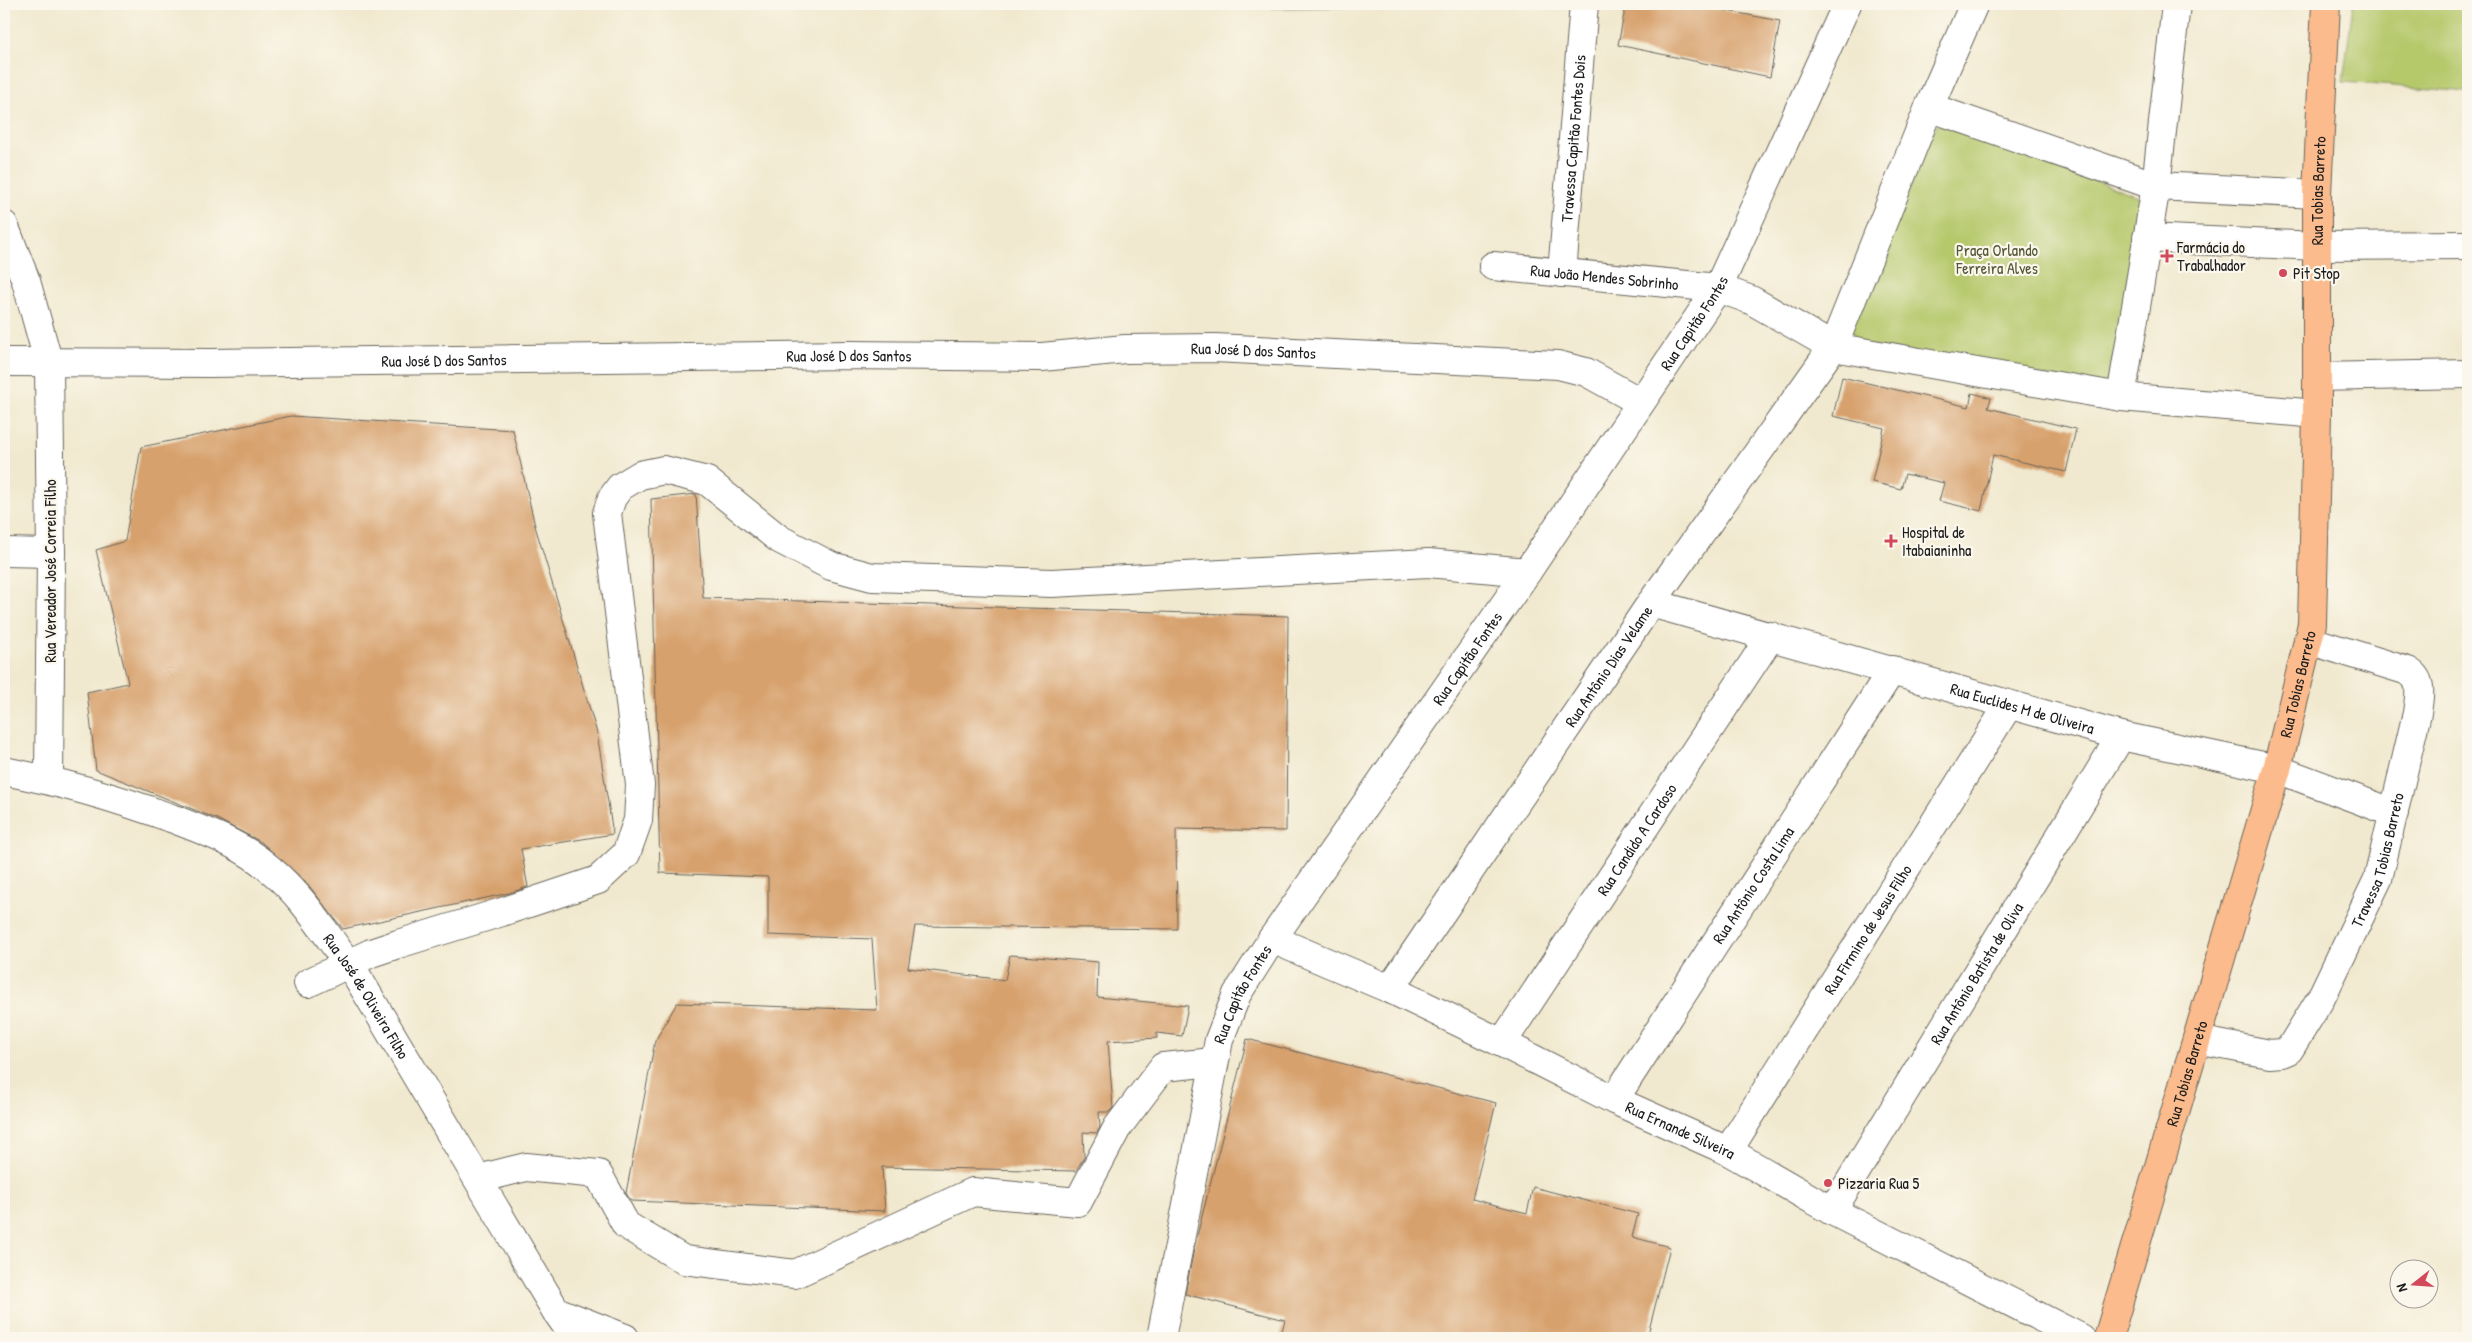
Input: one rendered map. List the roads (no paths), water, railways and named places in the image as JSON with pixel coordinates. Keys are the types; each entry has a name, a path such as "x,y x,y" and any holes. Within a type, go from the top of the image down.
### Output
{"main road":[{"name":"Rua Tobias Barreto","path":"2108,1338 2278,769 2312,624 2317,414 2317,194 2326,4"}],"street":[{"name":"Travessa Capitão Fontes Dois","path":"1562,273 1584,4"},
{"name":"Rua Capitão Fontes","path":"1161,1338 1184,1228 1214,1062 1219,1040 1237,994 1272,939 1527,572 1718,288 1847,4"},
{"path":"1974,4 1929,107 1833,347 2121,397 2317,414"},
{"path":"2121,397 2156,186 2176,4"},
{"path":"1929,107 2156,186 2317,194"},
{"name":"Rua Vereador José Correia Filho","path":"4,226 26,281 49,364 51,553 49,779"},
{"path":"2147,238 2317,246 2468,245"},
{"name":"Rua João Mendes Sobrinho","path":"1493,266 1718,288 1751,300 1833,347"},
{"name":"Rua Antônio Dias Velame","path":"1390,989 1651,603 1833,347"},
{"name":"Rua José D dos Santos","path":"4,362 49,364 849,356 1042,357 1125,349 1214,348 1558,365 1586,372 1640,402"},
{"path":"2317,377 2468,374"},
{"path":"308,983 348,964 398,944 598,880 626,854 638,820 640,785 607,512 612,498 620,487 640,475 664,470 707,481 779,539 831,566 872,577 1052,583 1428,563 1527,572"},
{"path":"4,552 51,553"},
{"name":"Rua Euclides M de Oliveira","path":"1651,603 1892,670 2008,706 2122,736 2278,769 2394,813"},
{"name":"Rua Candido A Cardoso","path":"1502,1042 1771,636"},
{"name":"Travessa Tobias Barreto","path":"2197,1040 2270,1054 2289,1050 2310,1017 2356,928 2378,879 2417,712 2420,690 2416,677 2408,671 2308,640"},
{"name":"Rua Antônio Costa Lima","path":"1614,1100 1892,670"},
{"name":"Rua Firmino de Jesus Filho","path":"1728,1151 2008,706"},
{"name":"Rua Antônio Batista de Oliva","path":"1832,1211 2122,736"},
{"name":"Rua José de Oliveira Filho","path":"4,771 49,779 118,798 236,844 272,870 320,924 348,964 556,1311 575,1338"},
{"name":"Rua Ernande Silveira","path":"1272,939 1390,989 1502,1042 1614,1100 1728,1151 1832,1211 2081,1338"},
{"path":"478,1179 526,1167 598,1174 626,1225 684,1260 795,1274 973,1192 1078,1202 1117,1128 1163,1067 1214,1062"},
{"path":"556,1311 625,1338"}],"place":[{"name":"Farmácia do Trabalhador","path":"2167,256"},
{"name":"Pit Stop","path":"2283,273"},
{"name":"Hospital de Itabaianinha","path":"1891,541"},
{"name":"Pizzaria Rua 5","path":"1828,1183"}],"park label":[{"name":"Praça Orlando Ferreira Alves","path":"1997,259"}]}
